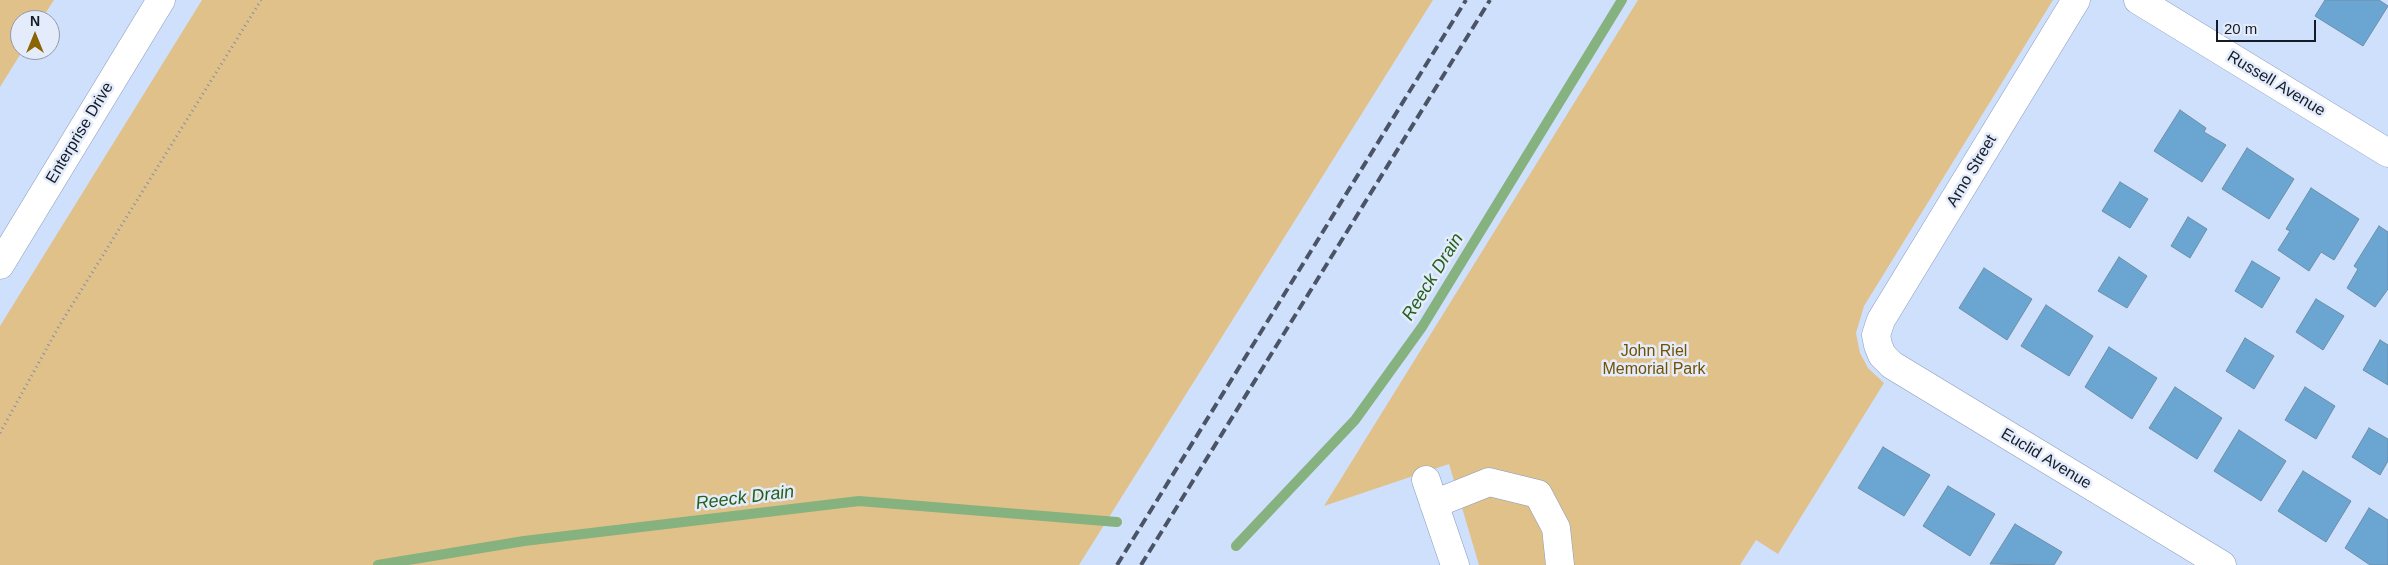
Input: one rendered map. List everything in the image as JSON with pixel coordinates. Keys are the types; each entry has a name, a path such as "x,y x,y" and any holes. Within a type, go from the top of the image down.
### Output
{"street":[{"name":"Enterprise Drive","path":"0,265 161,0"},
{"name":"Arno Street","path":"1878,345 1876,335 1880,320 2076,0"},
{"name":"Russell Avenue","path":"2138,0 2388,153"},
{"name":"Euclid Avenue","path":"1878,345 1882,355 1892,365 2222,565"},
{"path":"1454,565 1430,492 1489,482 1538,494 1556,528 1560,565"}],"path":[{"path":"0,433 59,326 261,0"}],"green space":[{"path":"0,0 54,0 48,10 10,10 10,60 17,60 0,87"},
{"path":"202,0 1433,0 1079,565 0,565 0,326"},
{"name":"John Riel Memorial Park","path":"1638,0 2053,0 1864,306 1856,333 1860,353 1868,368 1884,383 1778,554 1756,540 1740,565 1479,565 1449,464 1324,506"}],"building":[{"path":"2325,0 2379,0 2388,6 2363,46 2315,16"},
{"path":"2180,110 2206,128 2204,132 2226,145 2202,182 2154,151"},
{"path":"2247,148 2294,179 2269,219 2222,189"},
{"path":"2120,182 2148,199 2130,228 2102,211"},
{"path":"2311,188 2359,219 2334,260 2321,252 2309,271 2278,250 2290,231 2286,229"},
{"path":"2188,217 2207,229 2190,258 2171,246"},
{"path":"2379,226 2388,232 2388,289 2375,307 2347,288 2358,269 2354,266"},
{"path":"2119,257 2147,276 2127,308 2098,291"},
{"path":"2252,261 2280,278 2262,308 2235,291"},
{"path":"1984,268 2032,299 2007,340 1959,308"},
{"path":"2316,299 2344,316 2323,350 2296,332"},
{"path":"2046,305 2093,336 2069,376 2021,346"},
{"path":"2245,338 2274,356 2254,389 2226,371"},
{"path":"2380,340 2388,345 2388,385 2363,370"},
{"path":"2109,347 2157,378 2132,419 2085,387"},
{"path":"2175,387 2222,418 2197,459 2149,428"},
{"path":"2305,387 2335,406 2316,439 2285,420"},
{"path":"2369,428 2388,439 2388,461 2380,475 2352,457"},
{"path":"2239,430 2286,461 2261,501 2214,471"},
{"path":"1883,447 1930,475 1904,516 1858,488"},
{"path":"2303,471 2351,501 2326,542 2278,511"},
{"path":"1948,486 1995,514 1970,556 1923,526"},
{"path":"2369,508 2388,520 2388,565 2370,565 2345,548"},
{"path":"2015,524 2062,552 2054,565 1990,564"}],"waterway":[{"name":"Reeck Drain","path":"1236,546 1355,420 1422,327 1622,0"},
{"name":"Reeck Drain","path":"378,565 524,541 859,501 1117,522"}],"railway":[{"path":"1117,565 1466,0"},
{"path":"1141,565 1490,0"}]}
